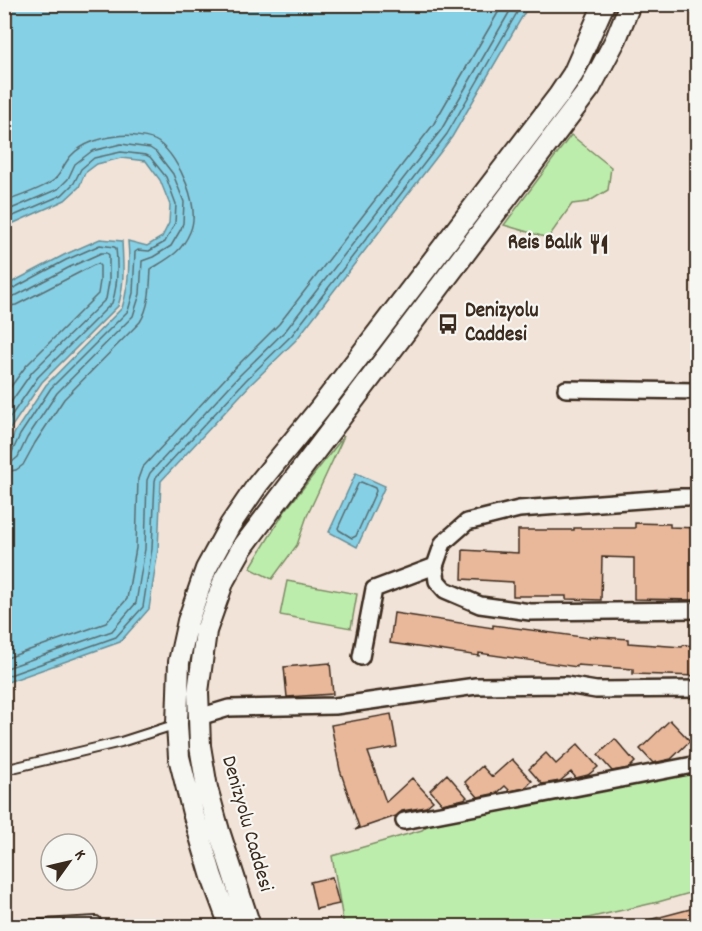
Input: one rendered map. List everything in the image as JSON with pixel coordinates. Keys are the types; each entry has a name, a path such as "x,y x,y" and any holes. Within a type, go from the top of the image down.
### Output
{"street":[{"path":"230,927 212,877 179,756 177,724 179,662 188,621 206,569 230,525 258,484 320,408 559,95 573,74 604,4"},
{"name":"Denizyolu Caddesi","path":"250,927 207,788 200,746 198,692 206,631 224,580 242,548 590,88 612,47 630,4"},
{"path":"566,389 698,390"},
{"path":"698,497 519,509 467,522 443,543 435,566 436,581 444,590 480,605 530,612 698,610"},
{"path":"361,657 374,589 435,566"},
{"path":"177,724 229,708 335,706 476,686 566,685 596,690 698,689"},
{"path":"404,821 698,764"}],"lane":[{"path":"4,770 121,742 177,724"},
{"path":"8,927 96,921 97,927"}],"green space":[{"path":"571,135 611,167 608,190 588,202 572,204 548,238 504,225"},
{"path":"344,436 307,516 297,545 272,579 250,568 285,511"},
{"path":"287,581 357,594 351,628 280,615"},
{"path":"697,767 697,891 553,926 344,926 332,856 422,830 441,814"}],"water":[{"path":"5,4 529,5 452,137 296,340 250,385 161,481 158,550 149,609 120,642 5,683 5,455 15,432 46,385 122,308 128,275 128,241 147,246 162,237 169,223 170,205 160,180 146,161 121,158 97,164 85,173 79,187 65,200 5,227"},
{"path":"100,239 122,241 123,282 118,306 42,382 5,440 5,286"},
{"path":"356,473 385,486 357,547 329,532"}],"building":[{"path":"635,523 698,528 698,600 634,599 634,558 602,557 601,600 566,599 566,596 513,596 513,582 462,579 463,550 518,553 518,530 635,528"},
{"path":"394,613 493,628 493,625 589,638 589,636 628,639 628,643 698,646 698,676 633,674 633,669 577,665 577,667 390,643"},
{"path":"330,663 333,694 287,697 284,667"},
{"path":"391,714 397,747 368,752 386,802 412,778 433,801 426,807 402,811 396,816 355,830 359,827 340,770 331,725"},
{"path":"670,720 690,741 671,759 653,763 640,749"},
{"path":"615,739 635,762 629,768 612,771 598,755"},
{"path":"578,744 598,767 588,775 576,778 571,772 560,781 542,784 529,769 546,753 556,764"},
{"path":"512,759 532,781 525,788 510,791 505,786 497,793 478,797 465,782 482,766 492,777"},
{"path":"447,774 467,797 442,804 430,790"},
{"path":"332,877 339,904 316,909 310,882"},
{"path":"698,907 698,927 642,927 641,922"}],"place":[{"name":"Reis Balık","path":"599,244"},
{"name":"Denizyolu Caddesi","path":"448,324"}]}
